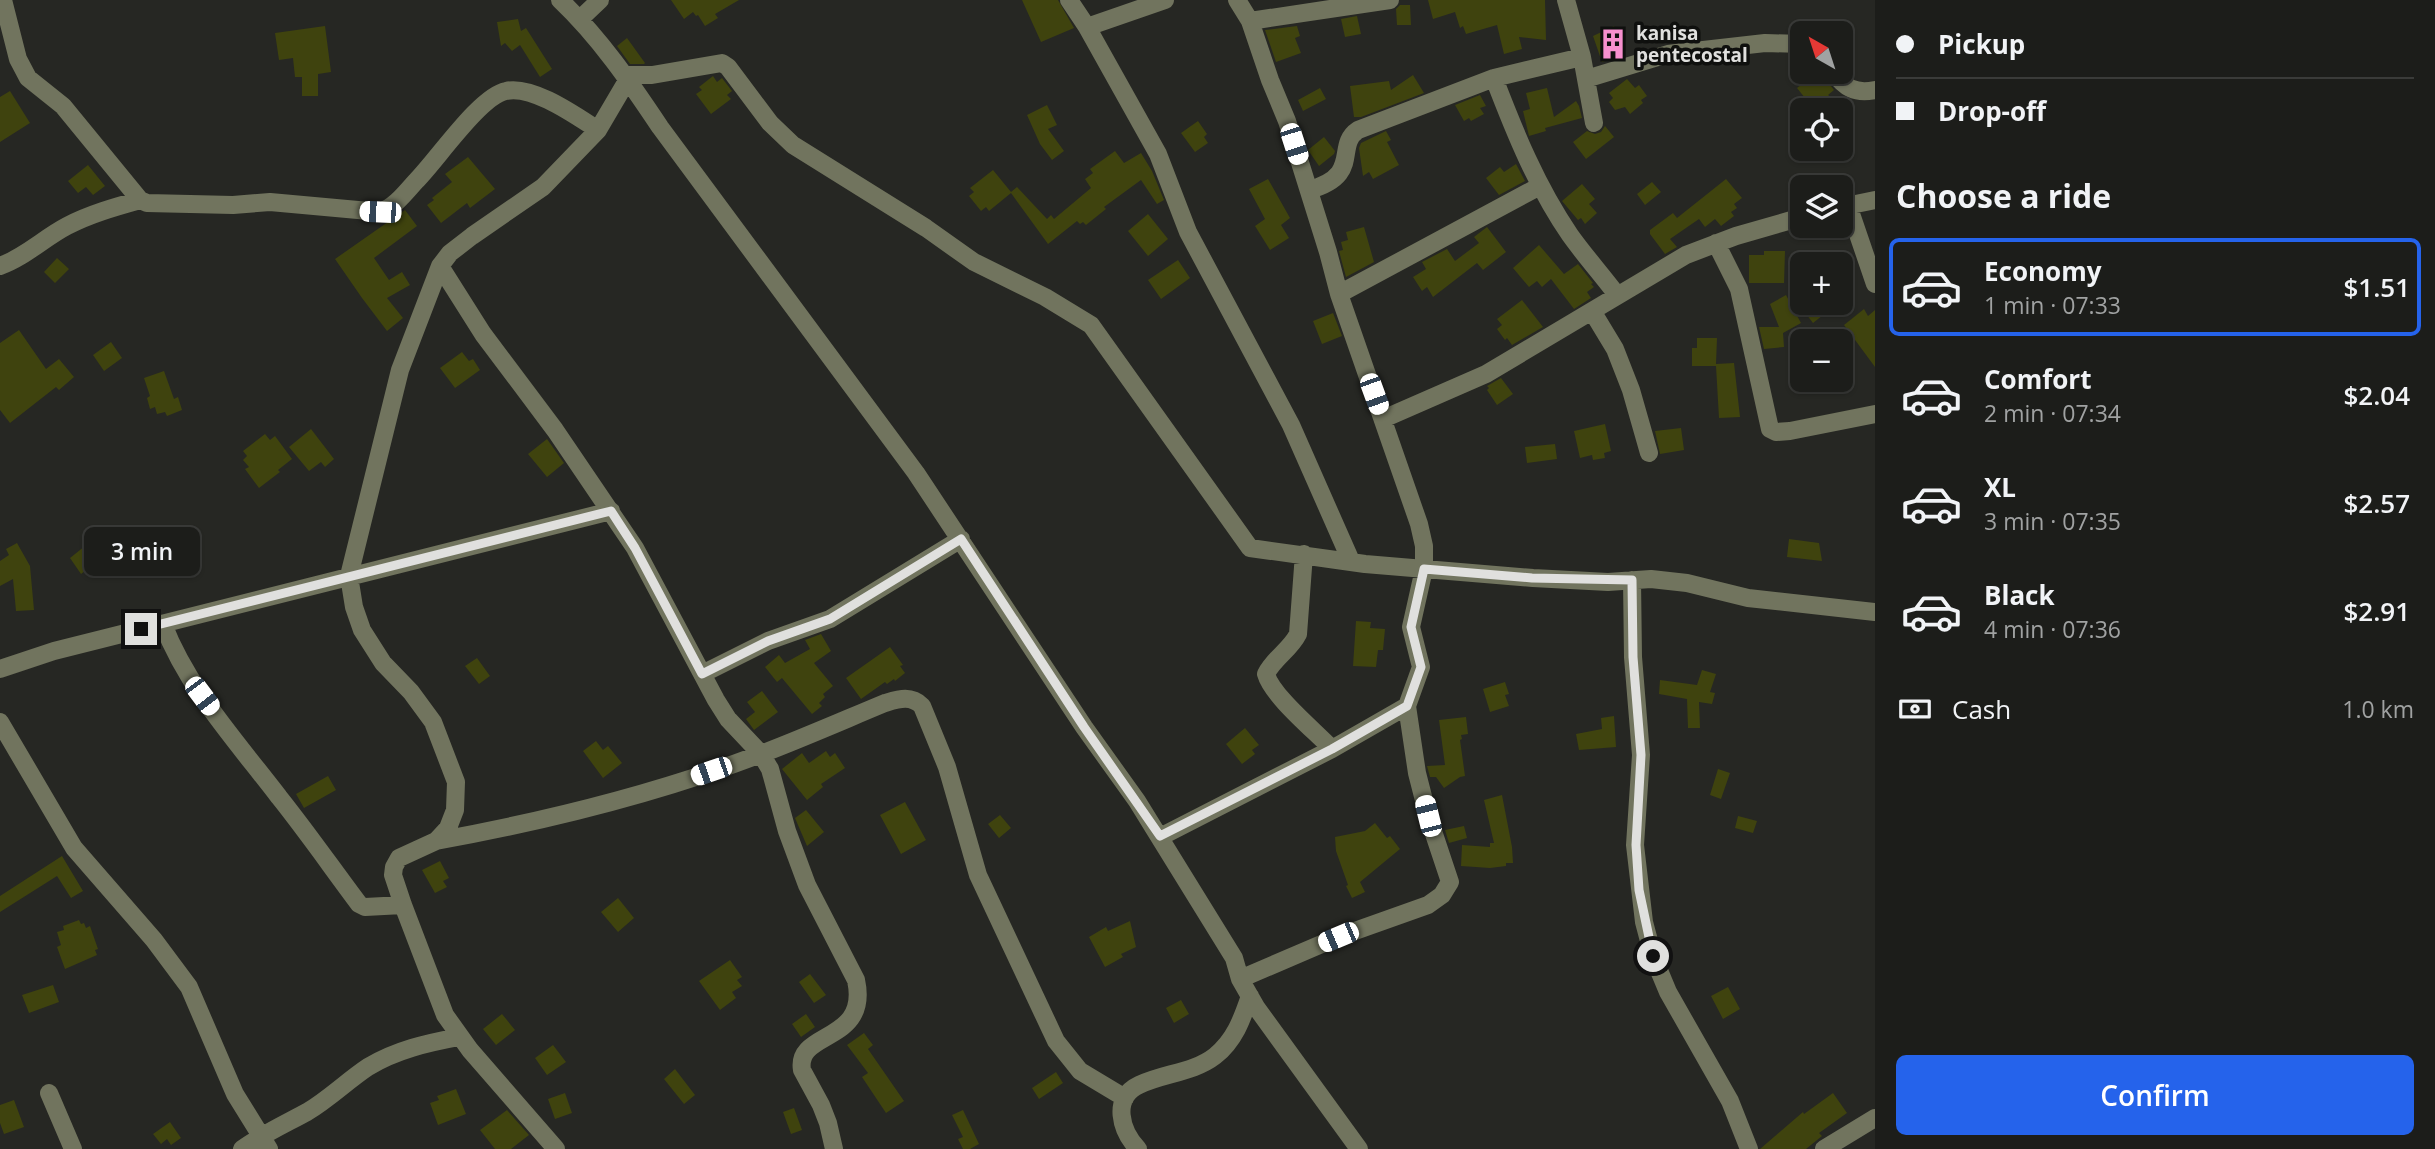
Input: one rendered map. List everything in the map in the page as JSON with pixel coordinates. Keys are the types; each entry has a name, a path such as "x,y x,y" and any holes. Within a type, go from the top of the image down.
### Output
{"street":[{"path":"3,0 18,59 28,78 63,106 140,200"},
{"path":"559,0 580,19 626,77 660,127 916,473 1084,727 1160,836 1234,958 1240,979 1250,996 1359,1149"},
{"path":"580,19 600,0"},
{"path":"1069,0 1158,154 1188,232 1291,425 1352,561"},
{"path":"1087,27 1165,0"},
{"path":"1237,0 1250,21 1287,121 1339,294 1419,524 1424,546 1424,569 1411,627 1421,667 1407,706 1417,773 1428,816 1450,878 1450,886 1428,905 1338,937 1240,979"},
{"path":"1250,21 1390,0"},
{"path":"1566,0 1582,57 1594,123"},
{"path":"1586,79 1668,54 1765,43 1790,44"},
{"path":"1309,190 1320,187 1343,168 1348,141 1358,130 1494,78 1582,57"},
{"path":"626,77 722,63 728,67 770,123 793,145 926,228 974,262 1045,297 1091,325 1251,548 1424,569 1544,579 1651,579 1687,583 1748,598 1875,612"},
{"path":"436,841 451,822 455,810 456,782 433,722 411,692 383,663 362,630 354,607 349,576 400,370 440,266 450,253 543,187 598,130 626,77"},
{"path":"1494,78 1517,137 1541,186 1570,235 1617,295"},
{"path":"1844,84 1854,91 1875,90"},
{"path":"0,266 65,227 108,209 140,200 156,205 270,202 380,212 393,205 432,166 477,111 507,90 526,93 560,106 598,130"},
{"path":"1339,294 1541,186"},
{"path":"1853,204 1875,200"},
{"path":"1384,419 1486,374 1686,255 1790,221"},
{"path":"1853,227 1875,284"},
{"path":"1716,243 1739,289 1770,429 1776,432 1790,431 1875,414"},
{"path":"440,266 483,334 555,430 635,548 728,719 761,754 774,781 787,831 807,885 856,980 859,994 857,1008 851,1019 839,1030 807,1049 801,1065 828,1123 835,1149"},
{"path":"1592,311 1619,359 1650,453"},
{"path":"0,669 54,651 611,511"},
{"path":"702,674 768,641 830,619 961,539"},
{"path":"1304,554 1298,634 1292,645 1270,666 1266,674 1267,680 1293,710 1332,749"},
{"path":"1632,580 1633,657 1641,755 1636,845 1644,922 1653,956 1668,992 1730,1101 1749,1149"},
{"path":"163,624 181,665 202,696 359,904 365,907 403,905"},
{"path":"556,1149 459,1037 445,1014 393,875 397,860 436,841 519,826 648,792 761,754 885,703 906,698 915,699 922,706 947,767 978,875 1051,1033 1067,1058 1080,1071 1125,1098"},
{"path":"1160,836 1332,749 1407,706"},
{"path":"0,722 74,848 154,940 190,987 235,1094 265,1142"},
{"path":"1138,1149 1122,1122 1121,1113 1125,1098 1137,1086 1194,1068 1216,1055 1239,1028 1250,996"},
{"path":"242,1149 265,1142 368,1067 398,1052 429,1042 459,1037"},
{"path":"48,1093 73,1149"},
{"path":"1824,1149 1875,1118"}],"building":[{"path":"671,0 739,0 715,14 718,18 705,26 693,12 684,19"},
{"path":"1022,0 1058,0 1074,28 1041,42"},
{"path":"1428,0 1545,0 1546,40 1519,37 1522,49 1504,54 1497,25 1466,34 1463,26 1460,28 1455,12 1433,19"},
{"path":"1400,5 1410,5 1411,25 1397,25 1396,9"},
{"path":"1357,16 1361,34 1345,37 1341,19"},
{"path":"518,19 521,31 526,28 552,69 540,77 520,45 512,51 505,43 501,46 497,22"},
{"path":"325,26 331,72 318,74 318,96 302,96 302,77 295,77 293,58 279,60 275,33"},
{"path":"1297,26 1300,36 1295,38 1301,53 1276,62 1265,30"},
{"path":"1614,26 1625,55 1602,62 1593,36"},
{"path":"627,38 644,64 630,64 617,46"},
{"path":"1413,75 1424,93 1361,117 1354,117 1350,86 1389,81 1391,90"},
{"path":"713,76 717,82 722,78 732,91 727,95 731,99 711,114 696,94 702,90 699,87"},
{"path":"1627,79 1635,88 1639,85 1647,96 1630,114 1625,107 1615,110 1609,102 1613,98 1609,93"},
{"path":"1802,84 1829,84 1834,90 1828,95 1830,98 1805,98 1797,88"},
{"path":"1320,88 1326,99 1303,111 1298,100"},
{"path":"1547,88 1554,117 1576,101 1582,118 1545,128 1546,131 1529,136 1523,111 1530,109 1526,93"},
{"path":"10,91 30,123 0,142 0,97"},
{"path":"1480,95 1486,106 1480,108 1484,114 1471,121 1469,118 1464,121 1455,105"},
{"path":"1047,105 1057,125 1048,129 1064,151 1052,160 1040,144 1027,115"},
{"path":"1198,121 1207,134 1204,137 1208,143 1195,152 1181,133"},
{"path":"1605,126 1614,137 1586,159 1573,142 1587,131 1595,134 1601,132"},
{"path":"1386,131 1391,140 1387,142 1399,165 1373,179 1369,172 1363,176 1359,148 1361,143"},
{"path":"1324,137 1335,151 1319,166 1308,150"},
{"path":"1115,151 1124,163 1141,153 1164,200 1157,204 1141,180 1104,207 1106,209 1086,225 1077,221 1048,244 1011,193 989,211 986,207 981,211 969,196 974,192 970,188 993,170 1011,192 1017,187 1047,219 1051,215 1054,219 1091,188 1085,179 1093,173 1090,169"},
{"path":"468,157 495,189 470,208 467,203 441,223 427,205 452,182 445,174"},
{"path":"1516,164 1525,181 1499,195 1486,178 1500,167 1504,172"},
{"path":"88,165 105,186 93,195 86,187 78,193 68,181"},
{"path":"1268,179 1290,218 1281,225 1289,238 1270,250 1255,226 1265,219 1249,189"},
{"path":"1726,179 1742,198 1734,204 1737,208 1731,212 1734,216 1721,226 1715,219 1705,227 1699,219 1670,239 1677,247 1665,254 1650,234 1650,230 1673,213 1677,218"},
{"path":"1652,182 1661,192 1645,205 1637,194"},
{"path":"1582,184 1595,199 1589,204 1597,213 1585,224 1581,218 1578,220 1562,201"},
{"path":"405,210 417,226 374,258 389,280 402,272 410,285 387,298 403,318 387,331 335,259"},
{"path":"1148,214 1168,239 1148,256 1128,231"},
{"path":"1364,227 1374,262 1346,277 1339,251 1343,250 1341,242 1348,240 1346,232"},
{"path":"1487,227 1506,252 1483,270 1477,263 1433,297 1427,287 1422,291 1413,277 1426,269 1422,262 1447,249 1455,261 1479,243 1474,237"},
{"path":"1539,245 1564,274 1578,264 1593,283 1591,284 1594,287 1587,292 1591,298 1574,309 1551,279 1542,287 1537,281 1529,287 1513,268"},
{"path":"1764,251 1785,251 1784,283 1749,283 1749,255 1764,255"},
{"path":"57,258 69,269 55,283 44,272"},
{"path":"1178,260 1190,278 1161,299 1148,280"},
{"path":"1786,295 1790,302 1790,315 1797,315 1801,323 1783,333 1784,347 1764,349 1759,327 1779,327 1770,304"},
{"path":"1522,300 1543,327 1512,345 1497,329 1502,325 1497,319"},
{"path":"1864,309 1868,316 1875,310 1875,367 1853,337 1853,329 1847,329 1844,325"},
{"path":"1333,313 1342,336 1322,344 1313,321"},
{"path":"1807,315 1823,315 1813,323"},
{"path":"19,330 46,369 59,359 74,377 59,390 56,387 10,423 0,410 0,343"},
{"path":"1697,338 1717,338 1716,364 1734,363 1740,417 1719,418 1716,366 1692,366 1692,348 1697,348"},
{"path":"111,342 122,358 104,371 93,355"},
{"path":"462,352 469,361 473,359 480,370 455,388 440,368"},
{"path":"164,371 174,399 178,397 182,410 167,416 165,412 157,414 155,407 150,409 147,398 150,396 144,378"},
{"path":"1501,378 1513,394 1497,405 1487,386"},
{"path":"1605,424 1611,451 1604,453 1605,458 1593,460 1592,455 1580,458 1574,431"},
{"path":"1681,428 1684,450 1660,454 1655,431"},
{"path":"311,429 334,459 325,467 321,462 309,471 289,447"},
{"path":"265,434 270,440 275,436 292,459 259,488 245,469 249,467 243,460 247,456 243,451"},
{"path":"547,439 564,463 547,477 528,454"},
{"path":"1555,444 1557,459 1527,463 1525,447"},
{"path":"1789,539 1819,543 1822,561 1787,557"},
{"path":"17,543 30,566 34,610 16,611 13,579 0,586 0,561 9,555 6,549"},
{"path":"85,546 97,562 81,574 70,558"},
{"path":"1356,621 1371,622 1370,628 1385,629 1383,650 1378,650 1376,667 1353,666"},
{"path":"821,634 831,651 814,663 833,686 823,694 825,697 819,703 822,706 812,714 782,678 777,682 765,667 779,655 785,663 810,649 805,640"},
{"path":"890,647 903,665 900,666 905,673 895,681 894,679 887,684 885,682 861,699 846,678"},
{"path":"477,658 490,676 479,684 465,666"},
{"path":"1702,670 1716,674 1710,692 1715,693 1712,704 1699,702 1700,728 1688,728 1687,699 1659,694 1660,680 1697,685"},
{"path":"1505,682 1509,694 1505,695 1509,706 1490,712 1483,689"},
{"path":"762,691 778,712 754,730 746,719 755,712 747,702"},
{"path":"1614,716 1616,747 1579,750 1576,734 1602,729 1601,718"},
{"path":"1466,717 1468,734 1461,735 1460,740 1465,776 1444,788 1436,777 1430,777 1427,766 1445,765 1439,720"},
{"path":"1245,728 1259,745 1252,750 1255,754 1242,764 1226,744"},
{"path":"596,741 603,750 608,746 622,763 603,778 583,751"},
{"path":"826,751 830,757 835,753 845,768 821,784 823,787 807,800 782,769 802,753 809,763"},
{"path":"1718,769 1730,773 1721,799 1710,795"},
{"path":"328,776 336,790 304,808 296,794"},
{"path":"1502,795 1513,863 1490,868 1461,866 1462,845 1490,847 1490,843 1494,843 1484,800"},
{"path":"905,802 926,840 901,854 880,815"},
{"path":"806,810 824,832 807,846 795,818"},
{"path":"1000,815 1011,828 999,838 988,824"},
{"path":"1738,816 1757,821 1753,833 1735,828"},
{"path":"1375,823 1400,849 1360,882 1365,892 1352,898 1336,851 1335,837 1365,831"},
{"path":"1464,826 1467,838 1449,843 1445,830"},
{"path":"62,856 83,891 71,898 57,876 0,912 0,896"},
{"path":"440,861 449,878 443,881 447,887 435,893 422,870"},
{"path":"618,898 634,918 618,932 601,912"},
{"path":"79,920 86,928 90,926 98,949 95,950 97,955 65,969 57,947 61,945 57,932 64,930 63,926"},
{"path":"1130,921 1136,947 1121,954 1123,957 1105,967 1089,937 1106,927 1108,931"},
{"path":"730,960 742,977 737,980 742,986 732,992 736,998 720,1010 699,981"},
{"path":"810,974 826,995 814,1003 799,982"},
{"path":"53,985 59,1002 29,1013 22,995"},
{"path":"1728,987 1740,1009 1723,1019 1711,996"},
{"path":"1181,1000 1189,1014 1174,1023 1166,1008"},
{"path":"502,1014 515,1030 496,1045 483,1029"},
{"path":"806,1014 815,1027 801,1037 792,1024"},
{"path":"864,1033 873,1045 868,1049 904,1101 886,1113 862,1077 868,1073 847,1045"},
{"path":"553,1045 566,1062 547,1075 535,1058"},
{"path":"675,1069 695,1095 684,1104 664,1079"},
{"path":"1056,1072 1063,1083 1039,1099 1032,1088"},
{"path":"456,1089 466,1114 438,1125 430,1103 439,1100 437,1096"},
{"path":"565,1093 572,1113 555,1119 548,1099"},
{"path":"1833,1093 1847,1113 1819,1133 1822,1136 1806,1149 1760,1149 1803,1112 1804,1114"},
{"path":"14,1100 24,1127 4,1134 0,1123 0,1105"},
{"path":"794,1108 802,1130 791,1134 783,1112"},
{"path":"507,1110 529,1135 511,1149 495,1149 480,1130"},
{"path":"963,1110 979,1144 970,1149 963,1149 958,1139 963,1137 952,1115"},
{"path":"170,1122 181,1138 171,1145 167,1139 161,1144 153,1134"}],"place":[{"name":"kanisa pentecostal","path":"1613,44"}],"route":[{"path":"141,629 611,511 635,548 702,674 768,641 830,619 961,539 1084,727 1160,836 1332,749 1407,706 1421,667 1411,627 1424,569 1532,578 1608,582 1632,580 1633,657 1641,755 1636,845 1639,890 1653,956"}]}
